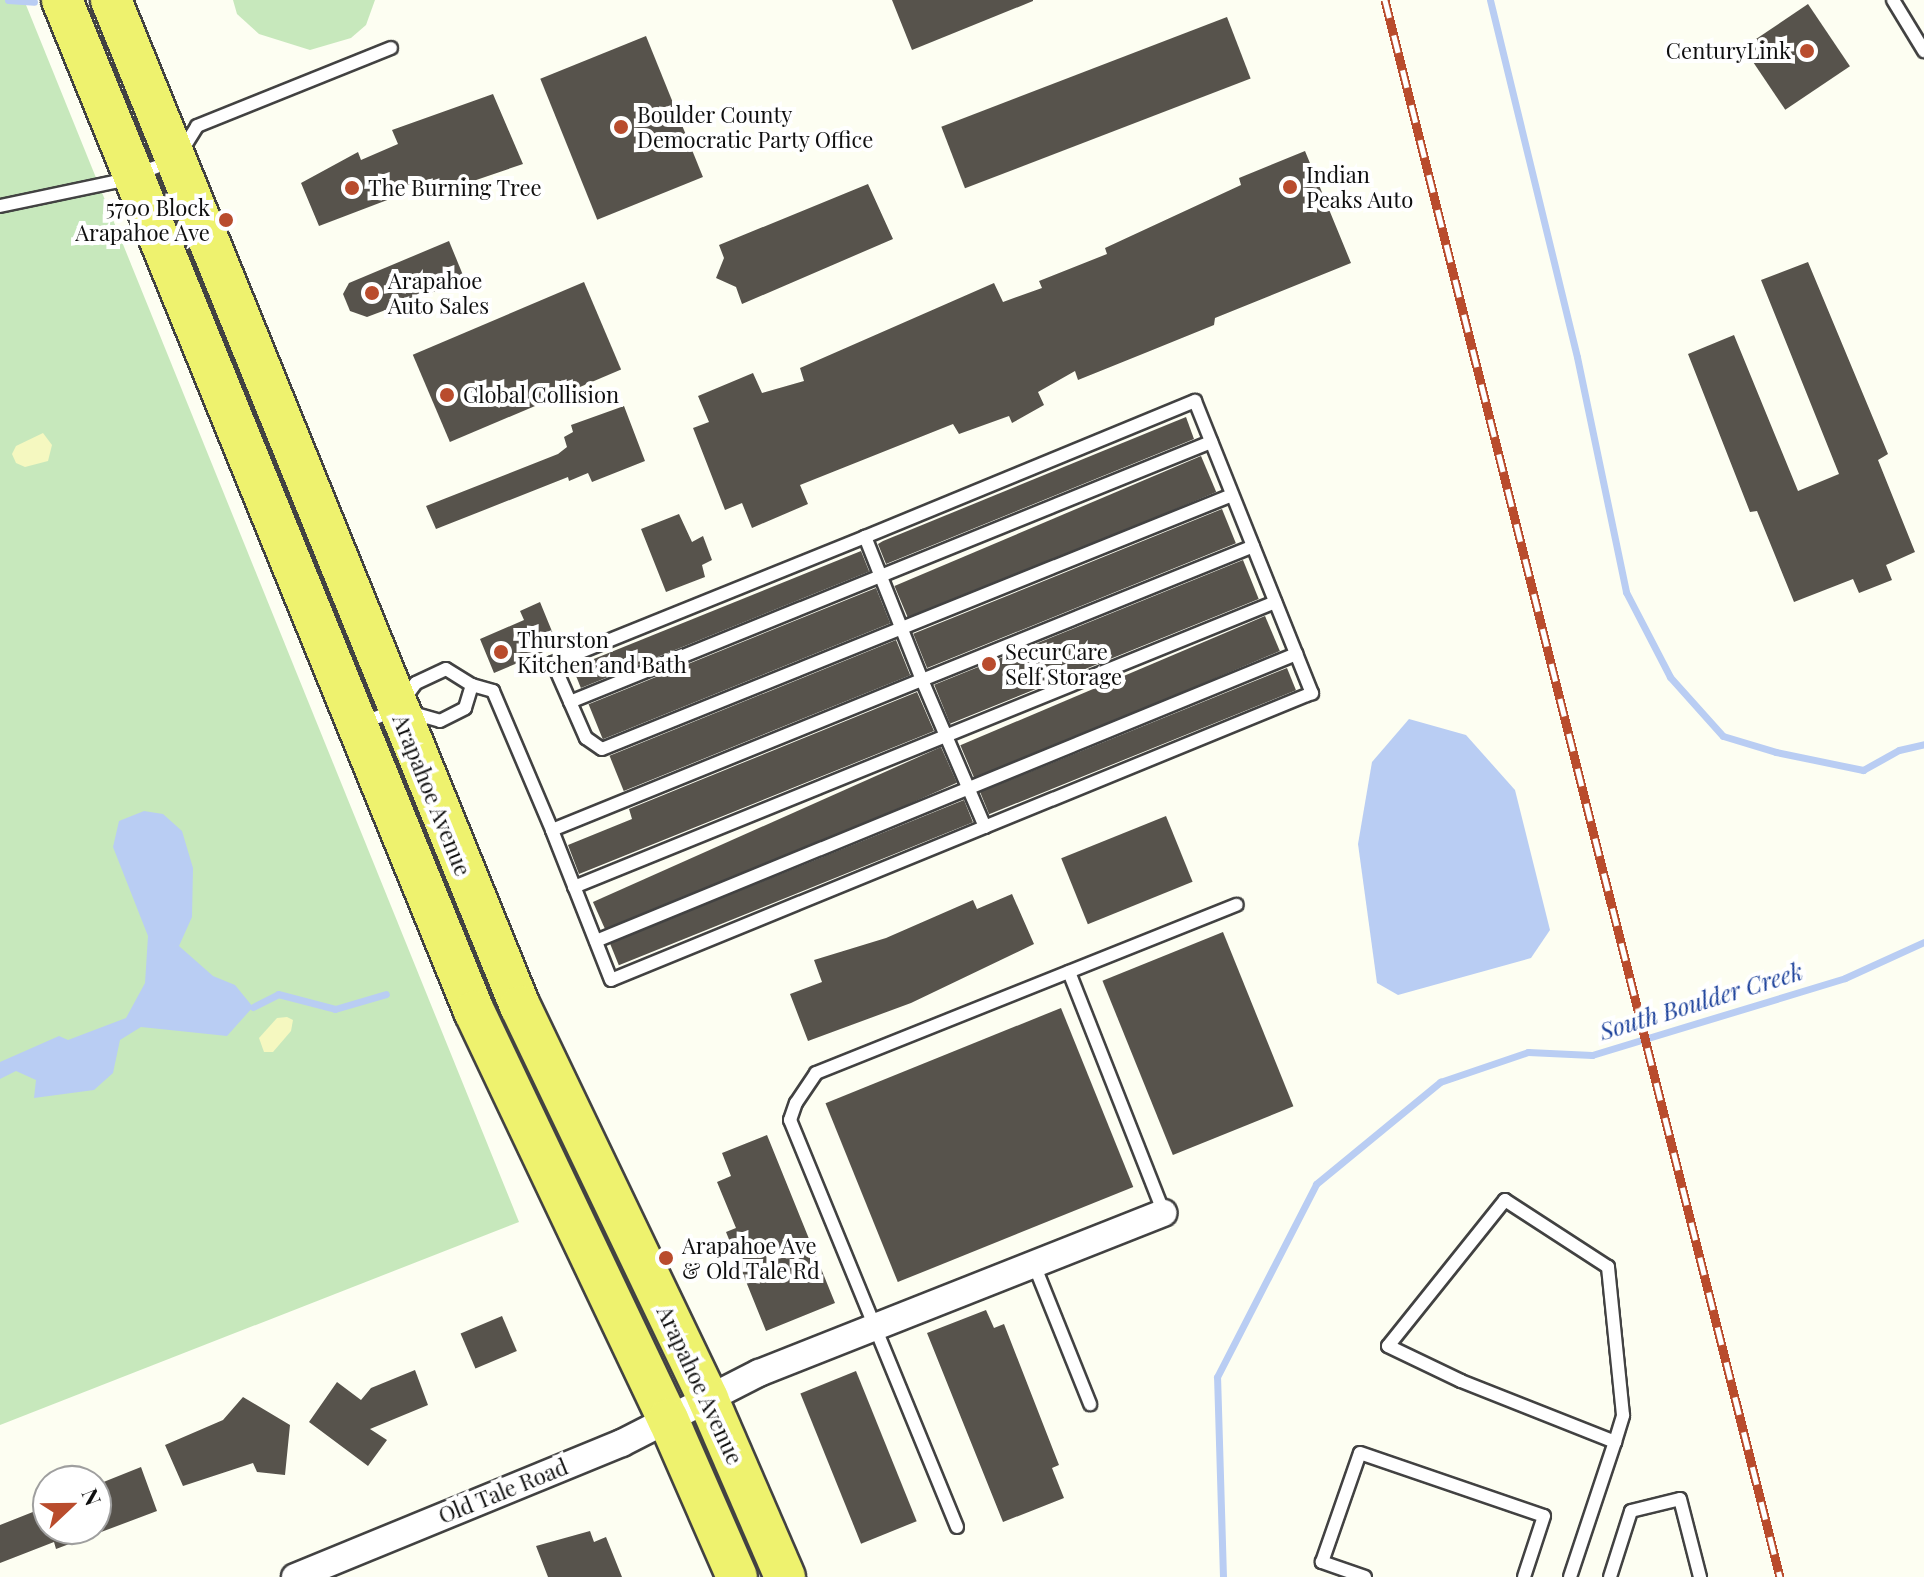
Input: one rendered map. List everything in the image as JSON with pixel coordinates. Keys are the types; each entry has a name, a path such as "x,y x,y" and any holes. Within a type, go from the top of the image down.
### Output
{"main road":[{"name":"Arapahoe Avenue","path":"62,0 356,725 502,1075 668,1419 737,1577"},
{"name":"Arapahoe Avenue","path":"111,0 397,709 541,1056 708,1399 785,1577"}],"street":[{"name":"Old Tale Road","path":"295,1577 622,1443 759,1373 1035,1267 1164,1213"}],"lane":[{"path":"1893,0 1924,51"},
{"path":"0,206 134,175 176,160 197,126 391,48"},
{"path":"356,725 397,709 416,683 446,669 472,685 493,691 611,980 1312,693 1195,401 553,663 586,738 602,749 1232,495"},
{"path":"570,702 1211,442"},
{"path":"865,537 985,827"},
{"path":"552,830 1253,546"},
{"path":"574,887 1275,602"},
{"path":"596,941 1296,654"},
{"path":"397,709 440,721 465,708 472,685"},
{"path":"957,1527 790,1120 796,1103 816,1073 1237,905"},
{"path":"1069,972 1164,1213"},
{"path":"1570,1577 1615,1442 1623,1415 1623,1385 1608,1267 1505,1200 1388,1346 1461,1381 1615,1442"},
{"path":"1035,1267 1090,1404"},
{"path":"1365,1577 1322,1562 1360,1453 1544,1516 1524,1577"},
{"path":"1610,1577 1631,1511 1680,1499 1700,1577"}],"shaded area":[{"path":"0,0 24,0 519,1222 0,1425"},
{"path":"233,0 375,0 366,25 351,38 310,50 259,34 237,14"}],"sand":[{"path":"43,433 52,445 48,461 25,467 16,463 12,454 16,446"},
{"path":"277,1018 293,1020 291,1031 273,1052 264,1052 259,1038"}],"water":[{"path":"1409,719 1466,735 1515,790 1550,930 1531,958 1398,995 1377,983 1358,844 1372,762"},
{"path":"144,811 163,814 182,831 193,868 192,917 179,946 213,976 235,985 253,1007 227,1036 141,1027 120,1040 113,1073 94,1090 34,1098 36,1080 16,1071 0,1079 0,1062 59,1036 68,1040 126,1018 145,983 148,936 113,847 119,821"}],"building":[{"path":"892,0 1033,0 1033,1 912,50"},
{"path":"1808,4 1850,66 1785,110 1743,48"},
{"path":"1227,17 1251,79 965,188 941,127"},
{"name":"Boulder County Democratic Party Office","path":"646,36 703,177 597,220 540,79"},
{"path":"493,94 523,164 441,192 430,179 400,187 403,194 319,226 301,183 358,152 361,160 398,144 392,130"},
{"path":"1305,151 1351,263 1215,318 1214,325 1078,380 1075,371 1038,392 1044,405 1012,423 1009,416 959,434 953,424 800,485 808,504 752,528 742,503 725,510 693,428 709,422 698,396 753,373 762,393 804,381 800,368 994,283 1003,302 1042,288 1039,281 1107,254 1105,248 1241,185 1239,178"},
{"path":"868,184 893,239 742,304 736,287 716,278 724,258 719,245"},
{"path":"449,241 465,280 367,317 350,311 343,294 349,283"},
{"path":"1808,262 1888,454 1878,460 1915,552 1886,565 1892,580 1859,593 1853,579 1794,602 1757,511 1750,512 1688,354 1734,335 1798,491 1839,474 1761,280"},
{"path":"584,282 621,369 450,442 413,355"},
{"path":"624,406 645,461 592,482 588,473 569,481 568,477 436,529 426,506 558,454 567,447 564,437 573,432 571,425"},
{"path":"1186,417 1194,439 886,564 878,544 883,541"},
{"path":"1201,456 1216,492 910,622 894,586"},
{"path":"1222,509 1236,543 927,668 913,634"},
{"path":"679,514 692,542 703,536 712,560 702,565 705,577 666,592 641,529"},
{"path":"861,551 869,571 581,688 573,668"},
{"path":"1243,560 1259,599 950,724 934,685"},
{"path":"876,588 890,623 603,739 589,704"},
{"path":"540,602 558,646 494,673 480,639 524,620 520,611"},
{"path":"1265,616 1280,651 975,780 960,745"},
{"path":"896,640 910,675 624,791 610,756"},
{"path":"1287,668 1296,690 989,814 980,792"},
{"path":"917,692 934,731 579,874 568,845 632,819 629,809"},
{"path":"941,747 957,783 609,938 593,902"},
{"path":"964,800 973,822 619,965 610,943"},
{"path":"1166,816 1193,882 1088,924 1061,858"},
{"path":"1012,894 1034,944 911,1003 808,1041 790,994 822,982 814,960 886,938 973,900 977,909"},
{"path":"1223,932 1293,1106 1173,1155 1102,981"},
{"path":"1061,1008 1133,1187 898,1282 825,1103"},
{"path":"767,1135 835,1303 766,1331 726,1232 736,1228 717,1182 731,1176 722,1153"},
{"path":"986,1310 994,1328 1004,1324 1059,1465 1052,1468 1064,1498 1003,1522 927,1333"},
{"path":"502,1316 517,1351 475,1369 461,1334"},
{"path":"415,1370 428,1405 370,1429 387,1440 368,1466 309,1422 337,1382 361,1400 371,1388"},
{"path":"856,1371 917,1521 861,1544 800,1393"},
{"path":"243,1397 290,1425 285,1475 257,1472 253,1463 183,1486 165,1445 223,1420"},
{"path":"141,1467 157,1511 112,1528 112,1479"},
{"path":"32,1512 32,1545 46,1545 0,1563 0,1525"},
{"path":"590,1531 594,1542 606,1537 622,1577 548,1577 536,1546"}],"waterway":[{"path":"8,0 34,2"},
{"path":"1490,0 1577,357 1626,592 1670,677 1723,736 1776,752 1863,770 1899,750 1924,744"},
{"name":"South Boulder Creek","path":"1223,1577 1217,1377 1316,1184 1440,1082 1528,1052 1592,1055 1845,978 1924,942"},
{"path":"253,1007 278,994 335,1009 386,994"}],"railway":[{"path":"1385,0 1780,1577"}],"place":[{"name":"CenturyLink","path":"1807,51"},
{"name":"Boulder County Democratic Party Office","path":"621,127"},
{"name":"Indian Peaks Auto","path":"1290,187"},
{"name":"The Burning Tree","path":"352,188"},
{"name":"5700 Block Arapahoe Ave","path":"226,220"},
{"name":"Arapahoe Auto Sales","path":"372,293"},
{"name":"Global Collision","path":"447,395"},
{"name":"Thurston Kitchen and Bath","path":"501,652"},
{"name":"SecurCare Self Storage","path":"989,664"},
{"name":"Arapahoe Ave & Old Tale Rd","path":"666,1258"}]}
